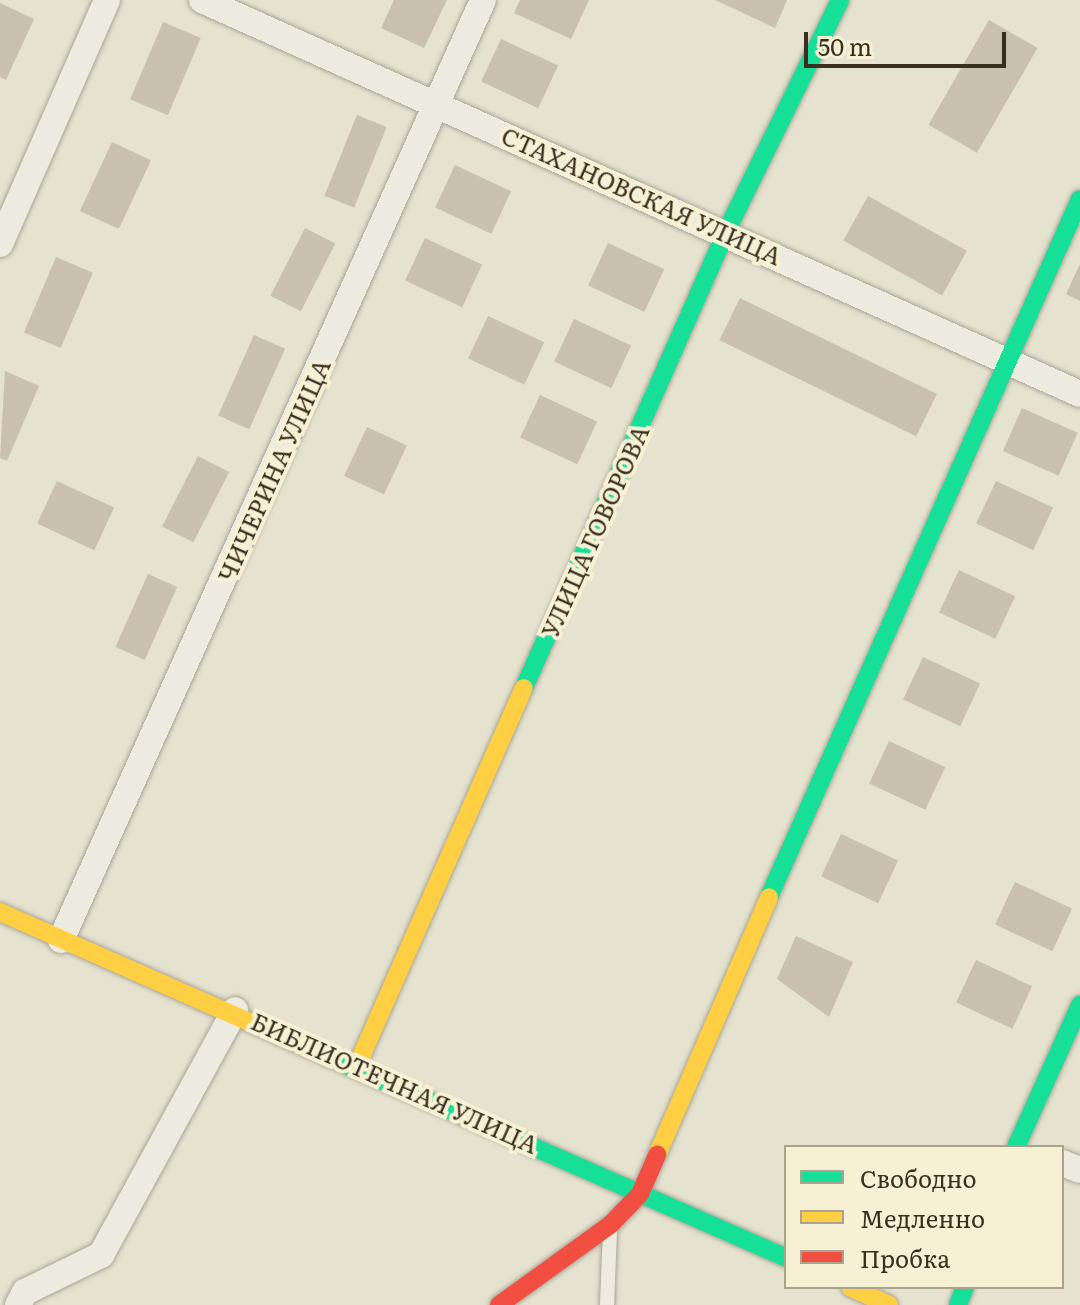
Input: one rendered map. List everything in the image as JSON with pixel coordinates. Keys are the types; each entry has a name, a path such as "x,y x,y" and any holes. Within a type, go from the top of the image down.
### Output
{"street":[{"path":"0,244 107,0"},
{"name":"СТАХАНОВСКАЯ УЛИЦА","path":"202,0 436,106 727,230 1080,394"},
{"name":"ЧИЧЕРИНА УЛИЦА","path":"61,940 483,0"},
{"name":"УЛИЦА ГОВОРОВА","path":"357,1066 727,230 840,0"},
{"path":"499,1305 610,1225 640,1194 1003,359 1080,199"},
{"name":"БИБЛИОТЕЧНАЯ УЛИЦА","path":"0,912 235,1010 784,1257"},
{"path":"1020,1145 1080,1005"},
{"path":"18,1305 25,1292 101,1255 235,1010"},
{"path":"854,1289 889,1305"}],"lane":[{"path":"607,1305 610,1225"}],"building":[{"path":"394,0 447,0 424,48 381,28"},
{"path":"520,0 589,0 571,39 514,13"},
{"path":"715,0 787,0 775,28"},
{"path":"0,3 34,19 6,80 0,77"},
{"path":"989,20 1037,48 977,153 928,125"},
{"path":"163,22 201,38 168,115 130,99"},
{"path":"501,39 558,66 538,108 481,82"},
{"path":"357,115 387,127 354,208 324,196"},
{"path":"112,142 151,160 119,229 80,211"},
{"path":"455,165 511,191 491,234 435,208"},
{"path":"868,196 967,251 942,295 843,241"},
{"path":"305,228 335,243 301,311 270,296"},
{"path":"425,238 482,265 462,307 405,281"},
{"path":"608,243 664,269 644,312 588,286"},
{"path":"56,257 93,273 61,348 24,332"},
{"path":"1080,264 1080,301 1066,294"},
{"path":"740,298 937,394 916,436 719,340"},
{"path":"488,316 544,342 524,385 468,359"},
{"path":"574,319 631,346 611,388 554,362"},
{"path":"254,335 285,349 249,429 218,415"},
{"path":"5,371 39,386 7,461 0,458"},
{"path":"540,395 597,422 577,464 520,438"},
{"path":"1022,408 1078,433 1059,476 1003,451"},
{"path":"367,427 407,446 384,495 344,476"},
{"path":"198,456 229,472 193,542 162,526"},
{"path":"57,481 114,508 94,550 37,524"},
{"path":"996,481 1053,508 1033,550 976,524"},
{"path":"959,570 1015,596 995,639 939,613"},
{"path":"148,574 177,587 145,660 115,647"},
{"path":"923,657 980,684 960,726 903,700"},
{"path":"889,741 945,767 925,810 869,784"},
{"path":"841,834 898,861 878,903 821,877"},
{"path":"1015,882 1072,909 1052,951 995,925"},
{"path":"796,936 853,962 829,1017 777,979"},
{"path":"976,960 1032,986 1012,1029 956,1003"}],"traffic: fast":[{"path":"524,688 727,230 840,0"},
{"path":"769,897 1080,199"},
{"path":"1017,1145 1080,1005"},
{"path":"331,1058 784,1257"},
{"path":"958,1305 964,1289"}],"traffic: slow":[{"path":"357,1066 524,688"},
{"path":"657,1155 769,897"},
{"path":"0,912 331,1058"},
{"path":"854,1289 889,1305"}],"traffic: jam":[{"path":"499,1305 610,1225 640,1194 657,1155"}]}
